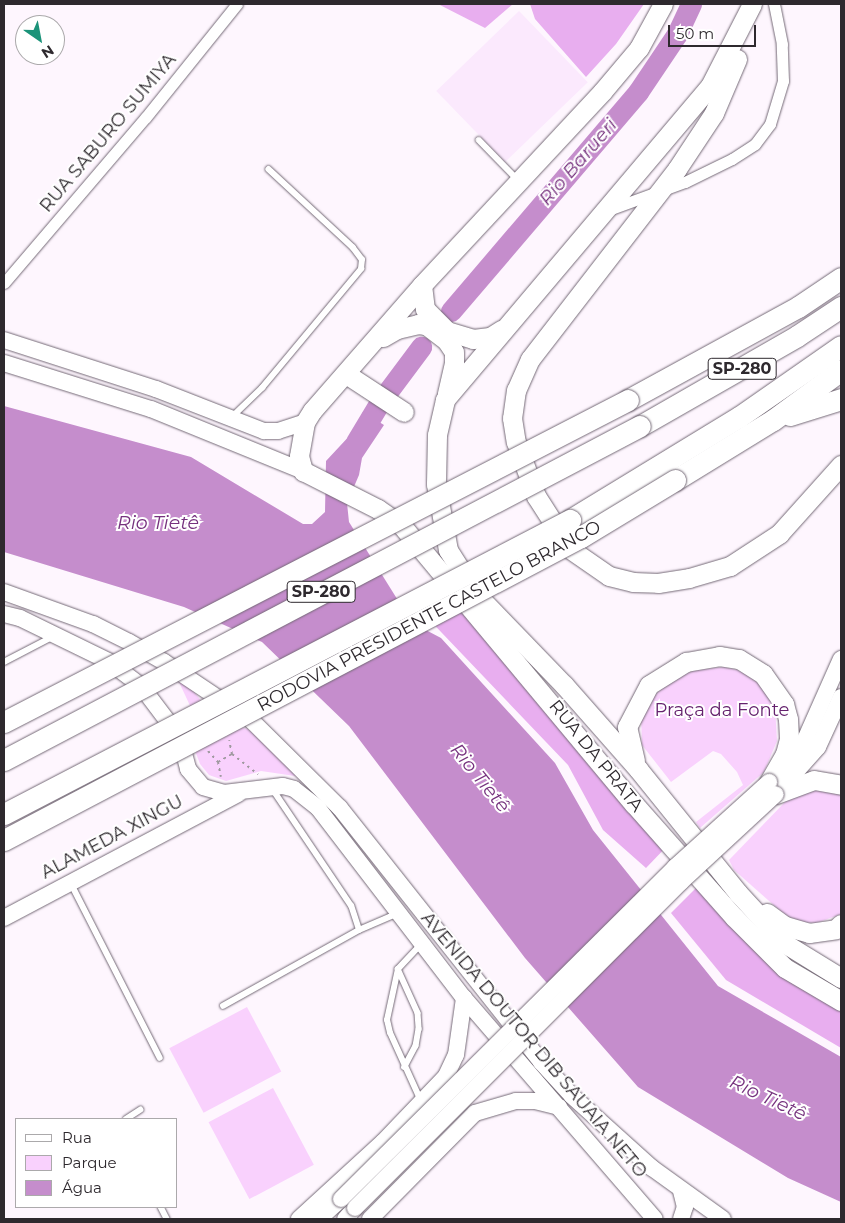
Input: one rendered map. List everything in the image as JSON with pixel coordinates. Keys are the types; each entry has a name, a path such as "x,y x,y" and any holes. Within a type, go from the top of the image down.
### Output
{"highway":[{"path":"4,722 628,400 798,307 841,278"},
{"name":"SP-280","path":"4,760 640,426 797,336 841,307"},
{"name":"SP-280","path":"4,814 570,520 739,417 841,346"},
{"name":"RODOVIA PRESIDENTE CASTELO BRANCO","path":"4,840 581,537 773,420 841,370"},
{"path":"773,420 841,399"}],"main road":[{"path":"306,472 299,456 305,422 422,285 633,56 663,4"},
{"path":"445,400 503,328 606,211 710,86 752,4"},
{"path":"758,4 714,113 661,191 530,359 516,390 512,418 516,442 525,473 550,522 570,549 609,576 658,583 689,578 730,566 756,551 779,534 841,465"},
{"path":"422,285 425,309 434,321 458,337 490,337 503,328"},
{"name":"RUA DA PRATA","path":"370,346 397,329 418,324 426,325 446,340 454,352 452,374 438,430 436,462 440,518 448,550 465,580 638,770 738,893 784,943 841,978"},
{"path":"4,340 156,389 264,431 278,431 305,422"},
{"path":"4,363 151,409 306,472"},
{"path":"346,374 404,412"},
{"name":"RUA DA PRATA","path":"306,472 362,500 402,526 535,681 634,804 757,941 785,968 841,1000"},
{"path":"4,592 76,618 129,642 171,666 236,710"},
{"name":"AVENIDA DOUTOR DIB SAUAIA NETO","path":"4,614 20,618 108,661 141,686 152,698 182,746 188,769 203,787 224,793 240,792 271,785 294,789 318,808 464,998 654,1219"},
{"path":"638,770 626,726 649,685 686,662 719,656 753,665 784,704 789,739 773,788"},
{"path":"319,1219 675,867 773,788 804,742 841,659"},
{"path":"350,1214 773,788 818,747 841,697"},
{"path":"182,746 191,730 236,710"},
{"name":"AVENIDA DOUTOR DIB SAUAIA NETO","path":"236,710 263,731 340,808 566,1089 612,1134 681,1191 723,1219"},
{"path":"773,788 814,780 841,785"},
{"name":"ALAMEDA XINGU","path":"4,918 240,792"},
{"path":"738,893 786,926 809,933 836,929 841,924"},
{"path":"299,1219 421,1103 446,1076 456,1055 464,998"},
{"path":"446,1076 464,1090 475,1113"},
{"path":"370,1219 475,1113 497,1104 516,1101 535,1102 558,1107"},
{"path":"681,1191 685,1207 681,1219"}],"street":[{"name":"RUA SABURO SUMIYA","path":"4,283 152,110 237,4"},
{"path":"606,211 661,191 732,159 755,144 770,124 783,81 782,44 774,4"}],"lane":[{"path":"479,140 519,180"},
{"path":"230,418 262,388 361,269 362,260 353,248 269,170"},
{"path":"4,662 56,635"},
{"path":"271,785 351,906 359,930"},
{"path":"70,882 160,1058"},
{"path":"223,1006 359,930 398,913"},
{"path":"421,1103 387,1020 398,969 422,944"},
{"path":"398,969 418,1021 416,1046 405,1067"},
{"path":"128,1118 140,1110"}],"path":[{"path":"222,739 229,740 232,754 271,785"},
{"path":"211,745 208,751 218,762 232,754"}],"shaded area":[{"path":"438,4 513,4 485,28"},
{"path":"530,4 644,4 616,44 586,77 535,19"},
{"path":"519,11 588,82 505,162 436,91"},
{"path":"452,595 670,843 646,868 603,830 568,765 421,611"},
{"path":"697,887 841,1006 841,1048 726,980 671,913"}],"green space":[{"name":"Praça da Fonte","path":"724,667 742,671 762,685 775,707 777,741 764,772 700,828 696,822 743,785 737,772 721,754 713,751 671,782 642,745 641,716 649,701 671,680 695,670"},
{"path":"178,680 187,683 218,722 248,729 297,773 295,776 261,771 226,781 209,775 200,764 194,748 201,729"},
{"path":"815,788 841,795 841,914 817,923 800,922 785,915 734,870 729,860 785,802 801,792"},
{"path":"247,1007 281,1071 204,1113 169,1048"},
{"path":"273,1088 314,1165 249,1199 209,1122"}],"water":[{"name":"Rio Tietê","path":"4,406 191,457 303,524 312,524 325,512 326,461 353,432 363,412 384,425 362,458 359,475 347,503 349,522 404,610 422,628 441,638 555,763 593,830 718,986 841,1057 841,1202 788,1178 638,1087 525,958 349,726 262,642 184,607 4,552"}],"waterway":[{"name":"Rio Barueri","path":"451,311 638,92 677,34 691,4"},
{"name":"Rio Barueri","path":"356,442 380,402 421,347"}]}
